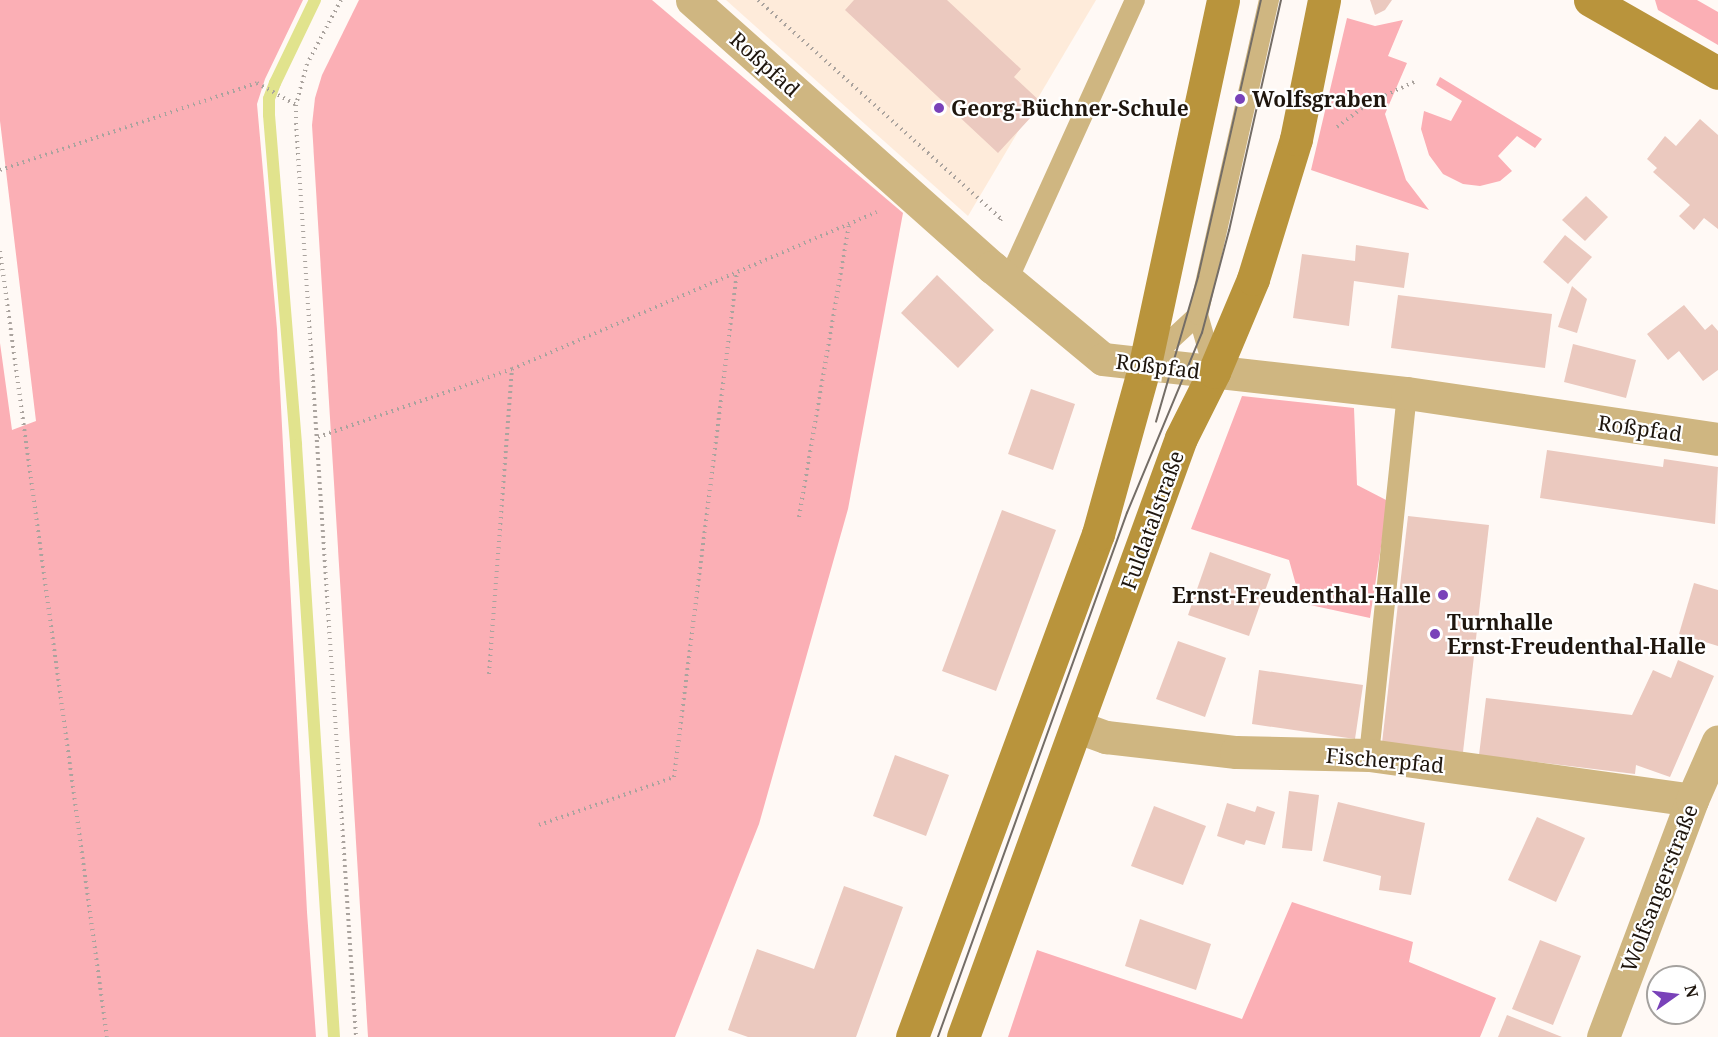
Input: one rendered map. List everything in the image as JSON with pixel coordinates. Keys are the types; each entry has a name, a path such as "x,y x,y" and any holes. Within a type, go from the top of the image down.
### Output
{"main road":[{"path":"912,1037 1098,534 1145,364 1223,0"},
{"name":"Fuldatalstraße","path":"963,1037 1078,727 1181,438 1214,372 1253,279 1296,139 1324,0"},
{"path":"1606,4 1718,73"}],"street":[{"name":"Roßpfad","path":"692,0 1000,273 1103,359 1407,393 1718,439"},
{"name":"Fischerpfad","path":"1078,727 1106,736 1236,752 1369,755 1692,800"},
{"name":"Wolfsangerstraße","path":"1603,1037 1692,800 1718,741"}],"lane":[{"path":"1000,273 1135,0"},
{"path":"1214,372 1198,315 1269,0"},
{"path":"1145,364 1198,315"},
{"path":"1369,755 1407,393"}],"path":[{"path":"341,0 307,64 296,105 357,1037"},
{"path":"758,0 1001,219 1000,273"},
{"path":"1334,129 1369,103 1416,81"},
{"path":"0,170 257,83 296,105"},
{"path":"318,437 512,369 913,196"},
{"path":"799,517 849,224"},
{"path":"0,251 107,1037"},
{"path":"539,825 674,777 737,272"},
{"path":"489,674 512,369"}],"shaded area":[{"path":"0,0 303,0 265,79 257,104 277,329 307,912 316,1037 0,1037 0,343 12,430 36,421 0,121"},
{"path":"359,0 652,0 903,213 848,509 759,824 675,1037 368,1037 312,125 315,98 322,75"},
{"name":"Georg-Büchner-Schule","path":"726,0 1096,0 968,216"},
{"path":"1655,0 1697,0 1718,12 1718,45 1658,10"},
{"path":"1347,18 1375,26 1403,20 1388,56 1407,63 1385,114 1406,180 1429,210 1311,170"},
{"path":"1440,77 1542,139 1535,148 1517,136 1498,156 1512,171 1500,181 1480,186 1463,184 1443,174 1429,155 1421,129 1424,111 1451,121 1462,101 1436,85"},
{"path":"1242,396 1354,408 1357,485 1388,501 1370,618 1301,603 1289,560 1191,529"},
{"path":"1292,902 1413,942 1409,962 1496,998 1480,1037 1008,1037 1037,950 1242,1019"}],"building":[{"path":"854,0 947,0 1021,69 1014,77 1043,104 998,153 845,10"},
{"path":"1370,0 1392,0 1385,10 1375,15"},
{"path":"1700,119 1718,135 1718,229 1704,218 1694,230 1679,216 1690,205 1653,172 1657,168 1647,159 1665,136 1676,146"},
{"path":"1586,196 1608,217 1585,241 1562,220"},
{"path":"1565,235 1592,257 1568,284 1543,262"},
{"path":"1356,245 1409,253 1404,288 1354,281 1349,326 1293,318 1302,254 1355,261"},
{"path":"937,275 994,330 958,368 901,313"},
{"path":"1572,286 1587,299 1577,333 1558,327"},
{"path":"1398,295 1552,314 1545,368 1391,348"},
{"path":"1684,305 1705,330 1712,324 1718,331 1718,370 1703,381 1679,351 1668,360 1647,334"},
{"path":"1573,344 1636,360 1626,398 1564,382"},
{"path":"1031,389 1075,404 1053,470 1008,454"},
{"path":"1547,450 1663,467 1664,459 1718,467 1715,524 1540,498"},
{"path":"1002,510 1056,530 996,691 942,671"},
{"name":"Turnhalle Ernst‐Freudenthal‐Halle","path":"1408,516 1489,525 1463,752 1382,743"},
{"path":"1210,552 1271,574 1249,636 1188,615"},
{"path":"1694,583 1718,590 1718,646 1679,634"},
{"path":"1178,641 1226,658 1205,717 1156,699"},
{"path":"1678,660 1714,676 1670,777 1636,765 1635,774 1479,755 1486,698 1632,715 1653,670 1671,678"},
{"path":"1259,670 1363,685 1355,739 1252,724"},
{"path":"895,755 949,775 926,836 873,816"},
{"path":"1289,791 1319,795 1312,851 1282,848"},
{"path":"1338,802 1425,823 1411,895 1379,890 1381,876 1323,861"},
{"path":"1227,803 1255,812 1257,806 1275,812 1265,845 1246,840 1244,845 1217,836"},
{"path":"1154,806 1206,826 1183,885 1131,866"},
{"path":"1537,817 1585,838 1556,902 1508,880"},
{"path":"844,886 903,907 856,1037 748,1037 728,1030 757,949 814,969"},
{"path":"1140,919 1211,944 1196,990 1125,966"},
{"path":"1540,940 1581,956 1553,1025 1512,1009"},
{"path":"1507,1015 1562,1037 1498,1037"}],"waterway":[{"path":"315,0 275,83 269,99 269,115 296,445 334,1037"}],"tram line":[{"path":"1156,422 1198,277 1261,0"},
{"path":"938,1037 1127,513 1202,333 1229,231 1281,0"}],"place":[{"name":"Wolfsgraben","path":"1240,99"},
{"name":"Georg-Büchner-Schule","path":"939,108"},
{"name":"Ernst-Freudenthal-Halle","path":"1443,595"},
{"name":"Turnhalle Ernst‐Freudenthal‐Halle","path":"1435,634"}]}
